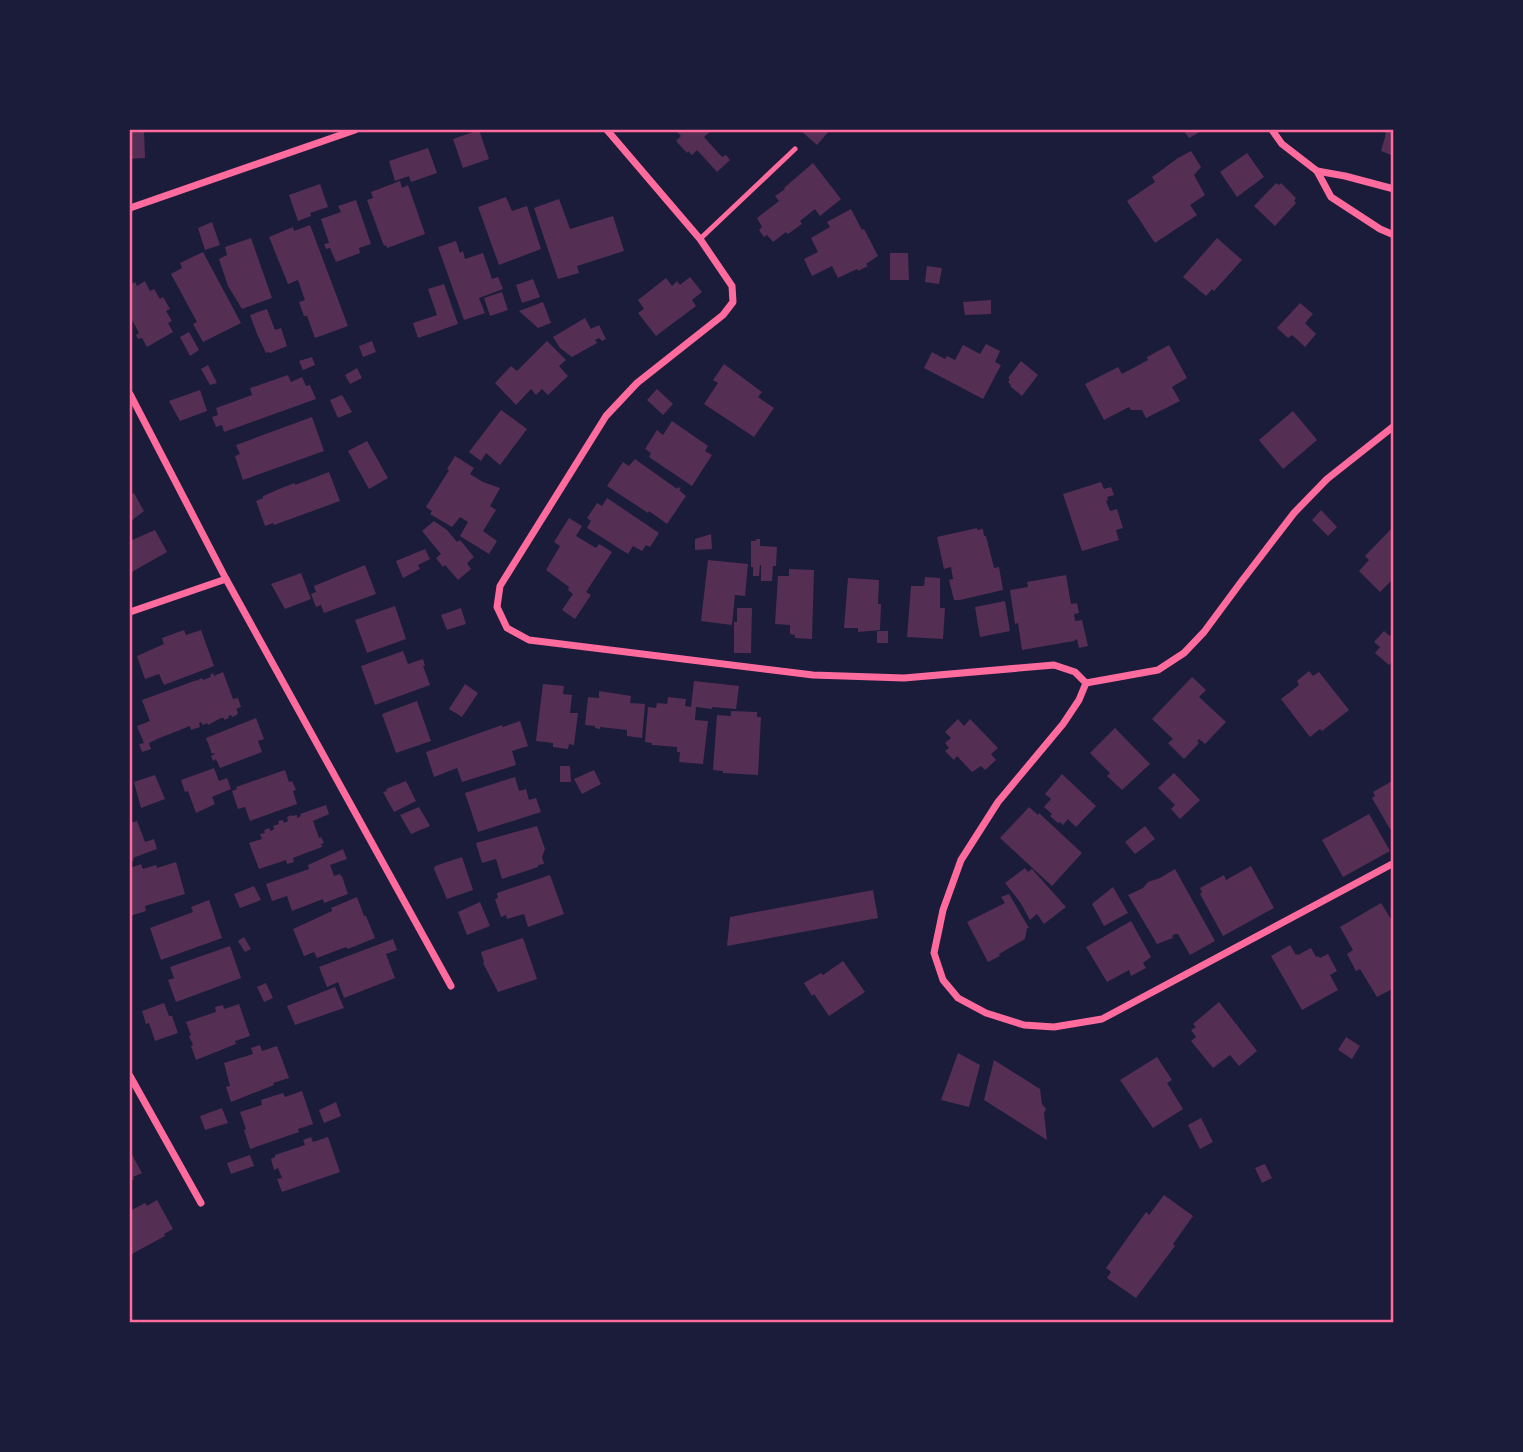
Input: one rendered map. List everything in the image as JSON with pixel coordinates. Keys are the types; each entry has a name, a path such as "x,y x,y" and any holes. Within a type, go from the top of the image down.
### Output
{"street":[{"path":"130,208 355,130"},
{"path":"607,130 700,239 732,286 733,302 723,315 637,383 606,416 500,586 497,607 507,628 529,640 813,675 904,678 1054,665 1075,672 1086,683"},
{"path":"1272,130 1282,145 1317,172 1331,197 1394,235"},
{"path":"1317,172 1345,176 1394,189"},
{"path":"130,394 226,579 451,986"},
{"path":"1086,683 1158,670 1184,653 1204,632 1294,513 1327,479 1394,426"},
{"path":"130,612 226,579"},
{"path":"1086,683 1079,700 1063,723 998,802 961,860 943,910 934,953 943,980 958,998 986,1013 1024,1025 1054,1027 1102,1019 1394,863"},
{"path":"130,1076 201,1203"}],"lane":[{"path":"700,239 795,149"}],"building":[{"path":"130,130 144,130 145,158 130,159"},
{"path":"479,130 489,159 463,168 453,139"},
{"path":"675,130 711,131 704,137 722,157 726,155 730,160 717,172 697,150 692,155 688,151 687,153 676,141 681,136"},
{"path":"800,130 830,130 817,145"},
{"path":"1183,130 1203,130 1189,138"},
{"path":"1386,130 1394,130 1394,156 1381,151"},
{"path":"428,148 437,173 411,182 409,176 395,181 389,161"},
{"path":"1191,151 1201,167 1194,175 1205,195 1190,205 1197,215 1155,243 1127,201 1155,182 1152,177"},
{"path":"1247,153 1264,177 1237,197 1220,172"},
{"path":"813,163 841,199 820,216 815,209 800,221 802,224 773,242 767,235 764,237 759,230 762,227 757,218 779,201 775,196"},
{"path":"400,181 402,188 408,185 425,234 387,248 367,200 373,198 371,192"},
{"path":"1276,183 1281,183 1296,198 1296,203 1275,226 1254,206"},
{"path":"320,184 328,207 310,213 311,216 298,221 289,195"},
{"path":"506,197 512,211 527,206 541,249 499,265 478,207"},
{"path":"559,199 570,229 613,216 624,251 577,266 579,273 558,279 534,208"},
{"path":"356,200 371,244 359,248 360,253 336,262 330,248 326,249 324,244 329,243 321,219 341,212 338,206"},
{"path":"851,209 878,256 866,264 868,266 838,278 832,266 812,276 804,259 818,252 811,238 830,227 827,222"},
{"path":"212,222 220,245 205,250 198,228"},
{"path":"310,225 348,326 315,338 299,302 305,300 298,280 288,284 269,237 293,227 294,231"},
{"path":"251,238 272,298 242,309 228,286 219,259 227,255 225,247"},
{"path":"1217,238 1242,260 1214,291 1212,289 1206,296 1183,277"},
{"path":"456,241 465,259 483,253 492,279 498,277 503,289 479,298 485,313 464,320 438,247"},
{"path":"203,252 241,323 203,342 193,324 197,322 171,274 182,268 180,263"},
{"path":"890,253 908,253 909,280 890,280"},
{"path":"927,266 942,268 939,284 925,282"},
{"path":"690,277 702,292 692,300 696,306 656,336 638,313 644,309 638,300 666,278 672,286 677,281 680,285"},
{"path":"533,279 540,297 522,303 516,285"},
{"path":"145,281 150,291 154,289 160,299 163,297 170,309 166,311 172,321 168,323 173,332 147,347 142,338 138,339 136,335 139,333 130,316 130,285 135,282 137,286"},
{"path":"444,284 458,324 418,338 413,323 437,315 428,289"},
{"path":"502,292 508,310 490,316 484,298"},
{"path":"991,300 991,314 965,315 963,302"},
{"path":"543,302 551,323 538,328 519,311"},
{"path":"1300,303 1313,314 1305,323 1316,334 1305,347 1292,335 1288,338 1277,328"},
{"path":"267,309 275,330 281,328 287,346 270,353 266,353 250,315"},
{"path":"585,318 591,329 599,325 606,339 595,340 597,343 572,357 560,348 553,337"},
{"path":"189,332 199,350 190,356 180,337"},
{"path":"372,341 376,352 363,357 359,346"},
{"path":"547,341 566,360 559,366 568,376 548,395 542,389 536,395 531,389 516,405 495,383 511,366 517,371"},
{"path":"986,344 1000,351 995,362 1001,365 983,399 924,368 932,352 945,359 947,356 955,360 963,345 980,354"},
{"path":"1169,345 1187,378 1172,387 1180,401 1146,418 1142,410 1131,410 1129,407 1104,420 1085,384 1118,367 1122,374"},
{"path":"312,357 315,365 303,370 299,361"},
{"path":"1021,361 1038,375 1022,396 1008,382 1008,378"},
{"path":"724,364 762,392 758,397 774,408 754,437 704,404 718,383 713,380"},
{"path":"208,365 217,383 210,385 201,369"},
{"path":"357,368 362,378 350,384 345,375"},
{"path":"288,375 291,382 302,377 306,386 310,385 316,399 224,432 222,425 216,427 212,417 218,415 216,408 252,395 250,388"},
{"path":"657,389 673,404 663,415 647,400"},
{"path":"200,390 207,411 180,421 169,401"},
{"path":"342,395 352,412 338,418 330,400"},
{"path":"501,410 527,429 500,465 486,453 481,461 469,452"},
{"path":"1293,411 1317,440 1283,469 1259,440"},
{"path":"312,417 324,451 243,480 235,456 240,454 236,445"},
{"path":"672,421 708,446 705,451 712,455 692,486 649,457 651,453 645,449 657,430 663,435"},
{"path":"367,441 388,478 369,489 348,451"},
{"path":"455,456 474,468 470,474 500,488 490,506 496,510 483,531 497,541 489,554 460,536 468,522 460,517 452,527 430,514 432,511 426,507"},
{"path":"635,459 677,489 681,489 679,490 686,496 667,524 607,486 623,462 629,466"},
{"path":"329,472 340,501 265,526 256,501 284,487"},
{"path":"1101,482 1104,489 1111,487 1114,495 1107,497 1106,501 1110,511 1117,509 1123,528 1116,530 1119,540 1082,551 1063,494"},
{"path":"134,493 144,511 130,522 130,495"},
{"path":"607,498 659,533 650,547 646,545 642,551 633,546 628,554 587,528 591,521 587,518 597,503 602,506"},
{"path":"1321,510 1337,527 1328,536 1312,520"},
{"path":"569,518 582,526 576,536 596,548 599,544 612,552 586,592 591,595 575,619 562,610 573,594 568,590 569,587 546,570 560,546 554,542"},
{"path":"434,521 447,530 457,542 460,540 474,557 467,563 471,569 458,580 436,558 441,554 422,531"},
{"path":"1394,526 1394,578 1380,592 1359,571 1369,560 1365,556"},
{"path":"983,529 986,536 994,568 999,567 1003,590 954,600 949,580 953,579 951,567 944,569 937,537"},
{"path":"155,530 167,552 130,573 130,541"},
{"path":"711,534 712,549 695,550 695,539"},
{"path":"760,539 760,546 777,547 772,581 761,581 761,565 759,576 753,576 751,541"},
{"path":"425,549 430,559 418,565 420,569 403,578 396,561"},
{"path":"708,560 748,564 745,596 735,595 732,625 701,621"},
{"path":"365,565 376,594 324,613 321,605 316,607 311,594 316,592 314,586"},
{"path":"789,569 814,570 812,639 795,638 795,635 790,634 790,625 775,624 778,576 789,576"},
{"path":"301,573 311,599 285,609 271,584"},
{"path":"1066,575 1071,604 1077,603 1079,613 1074,614 1075,621 1082,620 1088,646 1079,648 1077,639 1022,650 1010,590 1028,587 1027,582"},
{"path":"925,577 940,578 940,608 945,608 943,639 907,637 911,586 924,586"},
{"path":"848,578 879,580 880,630 858,632 858,628 844,628"},
{"path":"1005,601 1010,631 980,637 975,607"},
{"path":"395,606 406,639 367,653 355,620"},
{"path":"461,608 466,624 447,630 441,615"},
{"path":"737,608 752,608 751,653 734,653"},
{"path":"184,630 186,635 201,630 214,666 164,685 159,674 145,679 137,656 164,644 162,638"},
{"path":"877,631 888,631 888,643 877,643"},
{"path":"1384,631 1390,636 1394,632 1394,660 1389,665 1375,653 1380,647 1374,642"},
{"path":"403,651 408,664 423,659 430,685 375,705 361,666"},
{"path":"1309,671 1313,676 1319,672 1349,710 1310,737 1281,699 1299,685 1297,681"},
{"path":"223,672 233,699 238,698 241,707 236,709 237,715 228,716 229,718 224,720 221,718 208,725 201,722 200,727 191,730 190,726 149,743 151,749 142,752 139,744 144,743 137,726 150,721 142,700 211,677 213,673 214,676"},
{"path":"1192,677 1206,690 1199,697 1226,722 1205,744 1199,739 1199,743 1184,759 1168,743 1173,739 1152,719"},
{"path":"694,681 739,686 736,709 696,707 695,720 708,721 703,764 679,762 680,752 677,752 677,747 645,742 648,707 656,708 657,703 667,704 668,697 686,699 685,706 691,707"},
{"path":"465,684 478,693 462,717 449,709"},
{"path":"543,684 564,686 563,694 572,695 570,713 578,713 574,745 569,744 568,749 553,747 553,743 536,741"},
{"path":"599,691 631,696 630,703 645,704 642,738 627,736 627,730 600,729 585,725 588,697 599,698"},
{"path":"417,701 431,741 396,753 382,714"},
{"path":"731,711 757,712 757,717 761,717 758,775 713,770 717,715 731,716"},
{"path":"256,718 264,739 258,741 262,752 220,768 216,759 213,761 211,756 215,754 212,754 206,738"},
{"path":"958,719 964,726 970,719 998,748 991,754 996,760 985,770 981,766 972,772 957,756 954,760 945,751 949,748 945,743 951,738 945,732"},
{"path":"520,721 528,746 512,751 516,765 462,782 457,768 434,777 426,752"},
{"path":"1115,728 1150,764 1122,790 1107,776 1110,773 1090,753"},
{"path":"560,766 570,766 571,782 560,782"},
{"path":"214,768 219,781 227,778 231,789 212,797 215,804 196,813 181,780"},
{"path":"285,770 289,782 292,781 296,790 293,791 297,804 250,821 245,807 238,809 232,791 237,789 236,787"},
{"path":"594,770 601,784 582,794 574,779"},
{"path":"1174,773 1200,800 1180,819 1171,809 1175,805 1158,788"},
{"path":"1062,774 1096,806 1076,827 1068,819 1063,825 1058,823 1044,807 1051,799 1045,794"},
{"path":"155,775 165,799 141,808 134,782"},
{"path":"515,777 519,791 526,789 529,800 536,798 541,812 478,832 465,793"},
{"path":"1394,780 1394,827 1390,829 1372,798 1375,796 1373,792"},
{"path":"406,781 416,801 394,812 383,792"},
{"path":"326,805 329,814 313,821 319,838 321,837 324,843 321,844 322,847 293,858 294,862 287,864 286,860 259,869 249,843 262,839 260,834 269,828 271,831 274,829 273,826 279,824 278,821 283,820 284,823 288,821 287,817 297,815 297,818 300,814"},
{"path":"419,807 430,826 411,834 400,815"},
{"path":"1029,807 1082,853 1052,886 1000,838"},
{"path":"1369,814 1390,851 1343,877 1322,840"},
{"path":"137,821 145,842 154,839 157,849 133,858 130,862 130,823"},
{"path":"537,826 545,849 542,857 544,864 502,879 496,859 482,863 476,843"},
{"path":"1145,826 1155,839 1135,854 1125,842"},
{"path":"343,849 347,859 330,865 334,876 342,876 348,894 324,903 323,899 292,911 287,896 272,901 266,884 309,869 308,865"},
{"path":"462,857 473,890 447,899 435,866"},
{"path":"176,862 185,894 145,906 146,911 130,916 130,868 141,864 143,869 156,865 157,868"},
{"path":"1251,866 1274,908 1223,936 1200,894 1200,888 1224,875 1226,880"},
{"path":"1025,868 1028,872 1032,869 1066,907 1044,924 1037,914 1030,920 1005,883"},
{"path":"1175,869 1215,941 1190,955 1178,934 1157,944 1128,895"},
{"path":"550,875 564,914 528,927 524,914 507,919 506,915 501,917 495,899 498,898 497,893"},
{"path":"254,886 261,900 240,908 234,894"},
{"path":"1113,887 1128,913 1104,926 1092,904"},
{"path":"873,890 878,918 727,946 730,917"},
{"path":"1009,894 1029,928 1025,939 988,962 967,922 1005,903 1001,897"},
{"path":"357,897 375,938 317,958 314,952 304,956 293,929"},
{"path":"209,900 222,938 161,960 150,928 193,912 191,907"},
{"path":"480,902 490,926 467,935 458,912"},
{"path":"1381,903 1394,924 1394,988 1377,997 1360,969 1356,971 1347,954 1353,950 1340,927"},
{"path":"1131,921 1151,957 1143,963 1146,968 1131,976 1129,970 1107,982 1086,947"},
{"path":"244,937 251,949 245,952 238,941"},
{"path":"523,938 537,979 498,992 483,963 481,952"},
{"path":"393,939 397,950 386,954 395,978 344,998 338,982 327,987 319,967"},
{"path":"1290,945 1296,955 1311,948 1316,957 1328,954 1337,971 1330,975 1338,990 1302,1010 1271,956"},
{"path":"230,946 241,978 176,1002 168,980 174,978 170,967"},
{"path":"843,961 865,992 829,1016 804,983 821,973 823,975"},
{"path":"266,983 273,998 264,1002 257,987"},
{"path":"335,987 344,1008 295,1025 287,1006"},
{"path":"1219,1002 1257,1051 1239,1066 1230,1055 1213,1068 1191,1041 1196,1037 1191,1030 1196,1027 1193,1024"},
{"path":"164,1003 178,1033 155,1041 142,1011"},
{"path":"239,1004 250,1036 196,1060 186,1022 216,1012 215,1007 223,1005 224,1009"},
{"path":"1346,1037 1360,1046 1352,1059 1338,1050"},
{"path":"260,1045 262,1051 277,1046 289,1078 231,1102 226,1087 230,1086 224,1063 253,1054 251,1048"},
{"path":"958,1053 980,1065 969,1107 941,1100"},
{"path":"1157,1057 1172,1080 1167,1083 1183,1109 1153,1128 1120,1080"},
{"path":"994,1060 1040,1089 1042,1104 1046,1109 1044,1113 1047,1140 984,1100"},
{"path":"302,1091 313,1124 298,1129 299,1132 250,1149 240,1112 262,1105 261,1100 283,1093 285,1097"},
{"path":"336,1102 341,1116 324,1123 319,1110"},
{"path":"222,1108 228,1123 205,1130 200,1116"},
{"path":"1201,1118 1213,1142 1200,1149 1188,1125"},
{"path":"311,1137 313,1142 328,1137 340,1172 282,1192 277,1179 282,1178 278,1168 274,1170 271,1159 275,1155 305,1145 303,1140"},
{"path":"130,1151 142,1173 133,1177 130,1182"},
{"path":"250,1155 254,1166 231,1174 227,1163"},
{"path":"1265,1164 1272,1178 1262,1183 1255,1168"},
{"path":"1164,1195 1193,1216 1173,1244 1175,1246 1136,1298 1107,1278 1111,1272 1106,1268 1146,1212 1149,1215"},
{"path":"157,1200 173,1229 130,1255 130,1211"}]}
